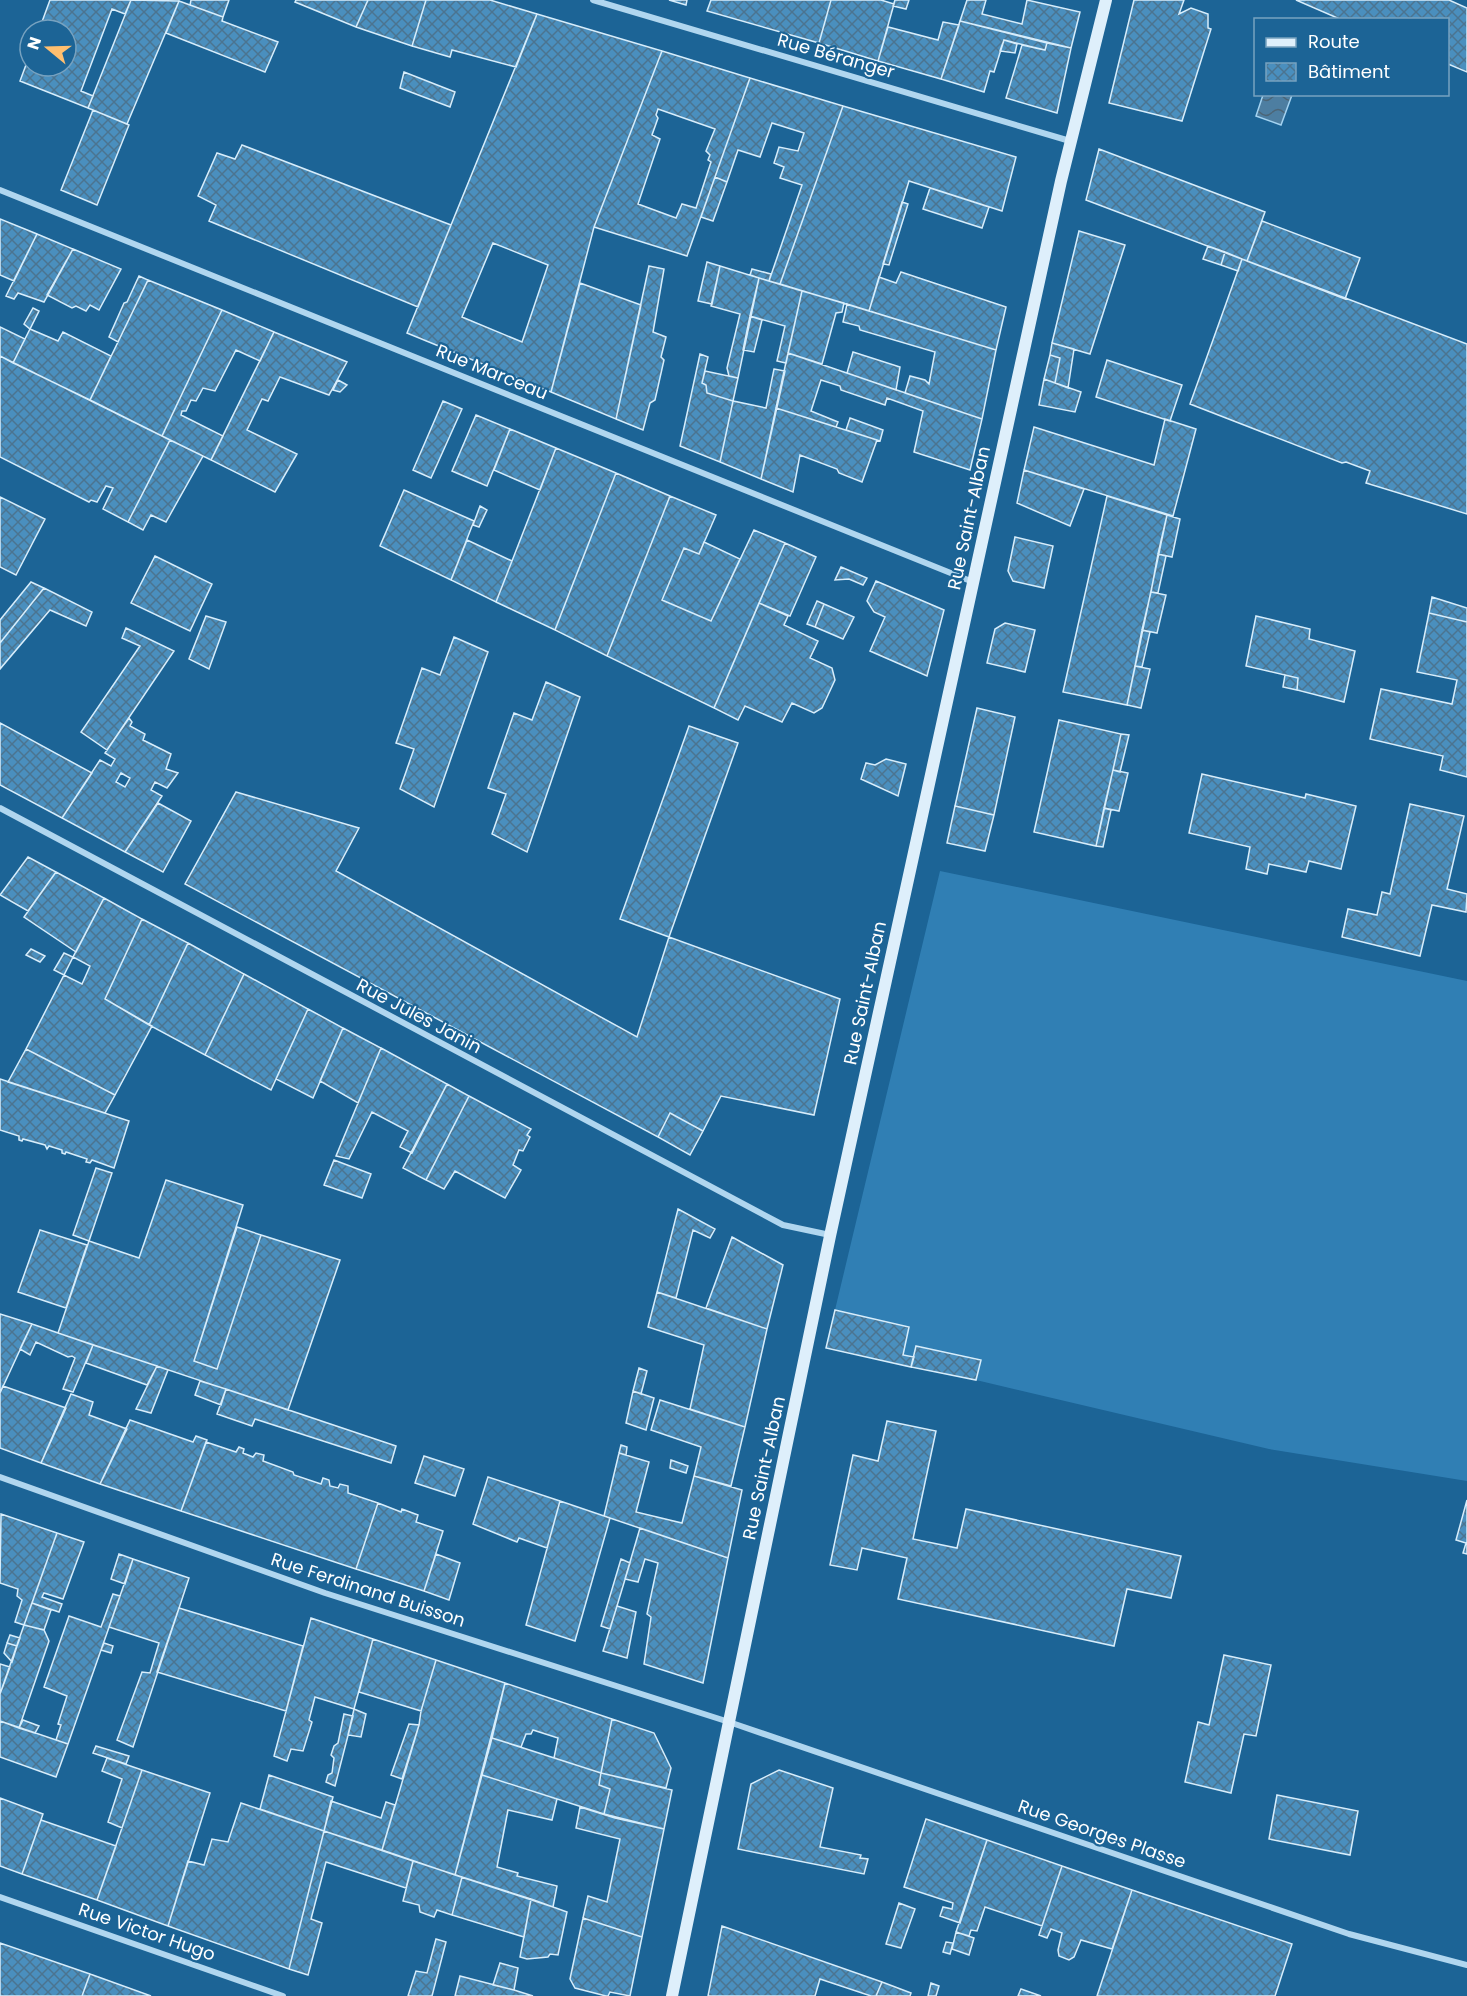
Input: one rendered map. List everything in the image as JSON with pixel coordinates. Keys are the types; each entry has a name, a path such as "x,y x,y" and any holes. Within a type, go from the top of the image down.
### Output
{"street":[{"name":"Rue Béranger","path":"593,0 1070,141"},
{"name":"Rue Saint-Alban","path":"672,1996 740,1678 830,1236 1070,141 1106,0"},
{"name":"Rue Marceau","path":"0,190 973,582"},
{"name":"Rue Jules Janin","path":"0,808 783,1225 830,1236"},
{"name":"Rue Ferdinand Buisson","path":"0,1477 325,1593 729,1722"},
{"name":"Rue Georges Plasse","path":"729,1722 1349,1934 1467,1965"},
{"name":"Rue Victor Hugo","path":"0,1897 283,1996"}],"shaded area":[{"path":"940,871 1467,981 1467,1481 1269,1449 976,1380 980,1360 916,1346 914,1357 903,1355 909,1327 835,1310"}],"water":[{"path":"1263,96 1292,96 1281,125 1256,116"}],"building":[{"path":"50,0 131,0 125,14 112,9 81,91 93,96 88,108 20,81 21,78 78,78 78,18 43,18"},
{"path":"131,0 179,1 127,124 88,108"},
{"path":"191,0 229,0 223,17 190,5"},
{"path":"296,0 368,0 356,27 295,2"},
{"path":"368,0 426,0 412,46 356,27"},
{"path":"426,0 490,0 537,14 516,67 452,50 450,57 412,46"},
{"path":"669,0 687,0 686,5"},
{"path":"711,0 831,0 819,43 707,11"},
{"path":"831,0 881,0 894,4 878,61 819,43"},
{"path":"895,0 909,0 906,9 893,6"},
{"path":"967,0 986,0 982,14 1022,24 1027,0 1080,12 1071,48 960,21"},
{"path":"1134,0 1184,0 1179,14 1191,8 1208,14 1208,28 1211,29 1182,121 1109,103"},
{"path":"1296,0 1449,0 1467,8 1467,72 1449,64 1449,18 1337,18"},
{"path":"179,1 223,17 222,21 278,42 265,72 166,33"},
{"path":"537,14 662,51 594,227 551,392 407,333","holes":["493,243 548,265 522,342 462,317"]},
{"path":"960,21 1047,43 1045,50 1004,40 994,72 990,71 984,92 941,79"},
{"path":"943,22 959,25 941,79 878,61 888,27 938,40"},
{"path":"1004,40 1017,44 1015,53 1000,51"},
{"path":"1047,43 1071,48 1057,113 1006,98 1022,45 1045,50"},
{"path":"662,51 750,78 687,256 594,227","holes":["658,109 715,129 706,151 710,155 708,160 711,162 696,208 682,204 676,218 638,204 660,139 652,135 658,118 656,115"]},
{"path":"404,72 455,92 450,107 400,88"},
{"path":"750,78 843,106 780,284 769,281 802,185 780,178 784,167 774,163 779,147 798,151 804,133 772,123 760,157 738,150 727,182 715,177"},
{"path":"843,106 1016,157 1002,211 909,181 869,311 780,284"},
{"path":"93,110 129,125 97,205 61,190"},
{"path":"242,145 451,225 418,307 209,221 216,205 198,196 217,153 235,159"},
{"path":"1099,149 1265,212 1247,261 1086,200"},
{"path":"715,177 727,182 713,221 701,217"},
{"path":"930,188 989,207 982,228 923,209"},
{"path":"902,202 908,204 889,265 883,264"},
{"path":"0,219 37,234 14,281 0,275"},
{"path":"1262,221 1360,258 1345,299 1247,261"},
{"path":"1079,231 1125,245 1090,354 1052,343"},
{"path":"37,234 73,249 44,302 18,293 14,299 6,296"},
{"path":"1208,246 1225,252 1221,265 1203,259"},
{"path":"73,249 121,269 99,310 90,305 86,311 76,306 72,308 47,295"},
{"path":"1225,252 1242,259 1238,271 1221,265"},
{"path":"1242,259 1467,344 1467,514 1366,483 1370,471 1346,462 1342,463 1190,404"},
{"path":"707,262 720,266 712,304 698,301"},
{"path":"649,266 664,269 653,332 666,337 661,357 664,360 655,400 650,403 643,430 616,419"},
{"path":"720,266 759,278 738,378 729,376 727,368 740,314 711,306"},
{"path":"752,269 771,274 769,281 750,275"},
{"path":"901,272 1006,307 996,350 869,311 879,277 896,283"},
{"path":"139,276 148,280 118,342 109,337"},
{"path":"759,278 802,291 786,363 777,361 785,326 750,316"},
{"path":"148,280 222,310 162,436 90,400"},
{"path":"580,283 641,305 616,419 551,392"},
{"path":"802,291 844,303 842,312 836,313 822,364 788,353"},
{"path":"847,304 996,350 982,419 905,393 910,376 925,380 929,384 935,352 860,330 859,326 843,322"},
{"path":"33,308 39,311 30,329 24,324"},
{"path":"222,310 274,332 260,361 236,350 215,391 203,388 196,401 191,400 186,411 182,411 181,415 223,436 211,460 162,436"},
{"path":"750,316 762,320 754,352 743,350"},
{"path":"0,327 25,339 13,363 0,356"},
{"path":"30,329 58,341 63,332 111,356 90,400 13,363"},
{"path":"274,332 347,362 329,395 280,377 268,401 262,399 247,430 297,454 275,492 211,460"},
{"path":"1052,343 1074,349 1068,388 1055,383 1060,358 1050,355"},
{"path":"853,352 900,367 896,390 847,373"},
{"path":"788,353 982,419 970,470 914,452 923,411 887,398 885,405 841,390 840,386 821,380 811,411 838,422 836,427 776,408"},
{"path":"700,354 708,357 702,383 706,385 707,393 733,401 720,462 680,446"},
{"path":"1050,355 1060,358 1055,383 1044,379"},
{"path":"0,356 170,440 128,522 103,509 113,488 106,486 97,502 91,500 89,502 0,457"},
{"path":"1107,360 1182,385 1170,421 1096,397"},
{"path":"774,369 785,371 761,479 720,462 733,401 766,408"},
{"path":"705,371 738,378 733,401 707,393 706,385 702,383"},
{"path":"1044,379 1081,392 1075,412 1039,405"},
{"path":"338,380 347,385 340,392 333,390"},
{"path":"443,401 462,409 431,478 413,470"},
{"path":"776,408 877,440 862,482 839,473 837,469 800,455 793,492 761,479"},
{"path":"476,415 510,429 487,486 452,471"},
{"path":"850,418 883,430 880,441 846,430"},
{"path":"1165,419 1196,429 1173,516 1024,470 1034,427 1154,465"},
{"path":"510,429 556,448 540,490 494,470"},
{"path":"170,440 203,456 166,522 151,515 143,530 128,522"},
{"path":"556,448 616,473 555,630 496,602"},
{"path":"1024,470 1084,489 1070,526 1017,503"},
{"path":"616,473 670,496 607,656 555,630"},
{"path":"404,490 474,521 451,580 380,546"},
{"path":"670,496 716,515 699,554 684,548 662,600 711,621 754,530 785,543 714,708 607,656"},
{"path":"1107,496 1167,515 1127,705 1063,692"},
{"path":"0,497 45,519 16,575 0,567"},
{"path":"480,506 487,510 479,527 473,525"},
{"path":"1167,515 1180,519 1172,557 1158,554"},
{"path":"1015,537 1053,546 1044,588 1013,581 1008,571"},
{"path":"467,540 512,561 496,602 451,580"},
{"path":"704,542 740,559 711,621 662,600 684,548 699,554"},
{"path":"785,543 816,557 790,616 759,603"},
{"path":"1158,554 1166,556 1158,593 1151,592"},
{"path":"155,556 212,584 190,631 131,603"},
{"path":"841,567 867,578 863,585 849,579 835,580"},
{"path":"876,581 944,610 927,676 870,651 885,617 874,612 867,601"},
{"path":"31,582 44,588 0,643 0,620"},
{"path":"44,588 92,612 86,626 50,610 0,669 0,643"},
{"path":"1151,592 1166,595 1157,633 1142,630"},
{"path":"1432,597 1467,608 1467,622 1429,613"},
{"path":"817,601 824,604 815,627 807,624"},
{"path":"759,603 788,616 784,625 818,641 810,658 832,668 835,680 822,708 814,713 792,703 782,722 745,706 738,720 714,708"},
{"path":"824,604 854,617 843,639 815,627"},
{"path":"1429,613 1467,622 1467,777 1440,770 1443,756 1370,739 1381,689 1452,704 1457,680 1417,672"},
{"path":"206,616 226,622 209,669 189,659"},
{"path":"1256,616 1310,629 1309,639 1355,651 1344,702 1297,690 1298,678 1246,666"},
{"path":"1005,623 1035,630 1025,672 987,663 995,629"},
{"path":"126,628 174,651 107,750 81,732 140,646 122,638"},
{"path":"1142,630 1150,632 1142,667 1135,666"},
{"path":"454,637 488,652 434,807 400,789 414,749 396,743 422,668 440,675"},
{"path":"1135,666 1150,669 1141,708 1127,705"},
{"path":"1285,675 1298,678 1297,690 1283,687"},
{"path":"546,682 580,697 527,852 492,834 506,794 488,788 514,713 532,720"},
{"path":"977,708 1015,717 994,815 955,806"},
{"path":"129,718 132,722 130,726 145,734 143,740 171,754 166,769 178,773 167,788 155,782 151,790 162,796 125,852 62,818 100,760 111,766 115,759 105,753","holes":["121,773 130,778 125,787 116,782"]},
{"path":"1059,720 1121,734 1096,846 1034,832"},
{"path":"0,723 92,773 62,818 0,785"},
{"path":"689,726 738,743 669,937 620,919"},
{"path":"1121,734 1129,735 1120,772 1113,770"},
{"path":"886,759 906,764 898,796 861,779 866,763 875,765"},
{"path":"1113,770 1128,773 1119,811 1104,808"},
{"path":"1202,774 1305,798 1306,794 1356,806 1341,869 1309,861 1306,872 1269,864 1267,874 1246,869 1250,847 1189,833"},
{"path":"236,792 359,828 336,871 637,1037 669,937 840,999 814,1115 721,1096 703,1131 670,1113 658,1137 185,884"},
{"path":"158,803 191,821 163,872 125,852"},
{"path":"1410,804 1464,816 1447,889 1467,894 1466,912 1432,905 1420,956 1342,937 1348,909 1377,915 1382,892 1390,894"},
{"path":"955,806 994,815 985,851 947,843"},
{"path":"1104,808 1111,810 1103,847 1096,846"},
{"path":"28,857 56,872 28,911 0,895"},
{"path":"56,872 104,898 76,952 24,917"},
{"path":"104,898 142,919 105,999 152,1026 115,1095 26,1049 64,975 82,984 90,966 73,957"},
{"path":"142,919 188,943 149,1025 105,999"},
{"path":"188,943 244,974 205,1055 149,1025"},
{"path":"31,949 45,956 40,962 26,955"},
{"path":"64,953 73,957 64,975 54,970"},
{"path":"244,974 308,1009 271,1090 205,1055"},
{"path":"308,1009 343,1028 313,1098 276,1079"},
{"path":"343,1028 381,1048 358,1103 320,1081"},
{"path":"381,1048 447,1084 412,1153 400,1147 408,1131 372,1112 349,1159 336,1156"},
{"path":"26,1049 115,1095 105,1113 8,1082"},
{"path":"0,1079 129,1121 114,1168 92,1160 90,1163 86,1162 87,1159 66,1152 62,1153 62,1150 49,1146 47,1149 45,1145 19,1140 19,1136 0,1130"},
{"path":"447,1084 469,1096 426,1180 403,1168"},
{"path":"469,1096 531,1129 523,1151 519,1150 513,1165 521,1170 505,1198 455,1171 444,1189 426,1180"},
{"path":"670,1113 703,1131 690,1155 658,1137"},
{"path":"334,1160 371,1174 362,1198 324,1185"},
{"path":"96,1168 112,1173 89,1241 73,1235"},
{"path":"166,1180 243,1205 194,1361 217,1369 261,1235 340,1260 288,1410 58,1333 89,1241 139,1258"},
{"path":"678,1209 715,1229 710,1238 693,1230 676,1298 657,1292"},
{"path":"237,1227 261,1235 217,1369 194,1361"},
{"path":"40,1230 87,1245 66,1308 18,1292"},
{"path":"732,1237 783,1265 767,1329 706,1308"},
{"path":"657,1292 767,1329 745,1427 690,1409 704,1345 648,1327"},
{"path":"835,1310 909,1327 903,1355 914,1357 911,1367 826,1348"},
{"path":"0,1314 32,1324 0,1393"},
{"path":"32,1324 93,1345 73,1392 63,1389 75,1358 36,1342 30,1355 20,1349"},
{"path":"93,1345 157,1366 147,1385 86,1363"},
{"path":"916,1346 981,1360 976,1380 911,1367"},
{"path":"157,1366 168,1370 151,1413 136,1409"},
{"path":"639,1368 647,1371 641,1394 633,1391"},
{"path":"200,1381 226,1389 221,1405 195,1395"},
{"path":"3,1386 66,1408 41,1463 0,1448 0,1393"},
{"path":"226,1389 396,1446 391,1463 255,1419 252,1426 217,1414"},
{"path":"633,1391 654,1398 646,1430 626,1423"},
{"path":"71,1394 93,1402 89,1415 127,1429 100,1484 41,1463"},
{"path":"660,1400 745,1427 731,1486 694,1476 701,1447 651,1430"},
{"path":"130,1420 193,1442 196,1436 207,1440 181,1511 100,1484"},
{"path":"887,1421 936,1431 913,1539 957,1548 966,1509 1181,1556 1171,1598 1127,1589 1114,1646 898,1599 907,1558 862,1548 857,1570 830,1565 853,1455 878,1461"},
{"path":"206,1442 236,1452 239,1447 244,1449 243,1453 253,1457 256,1453 264,1455 263,1461 293,1472 294,1475 321,1484 323,1478 329,1480 330,1486 338,1488 340,1484 348,1486 348,1493 378,1503 356,1569 181,1511"},
{"path":"621,1445 627,1447 626,1455 619,1453"},
{"path":"619,1453 649,1462 636,1512 682,1523 694,1476 742,1490 728,1558 604,1516"},
{"path":"424,1456 464,1469 455,1496 415,1483"},
{"path":"671,1460 688,1466 686,1473 670,1468"},
{"path":"488,1477 560,1501 547,1548 519,1538 517,1542 473,1524"},
{"path":"1467,1500 1467,1554 1463,1553 1466,1543 1456,1540"},
{"path":"560,1501 610,1518 575,1641 526,1625"},
{"path":"378,1503 401,1512 402,1509 418,1515 416,1522 443,1531 424,1591 356,1569"},
{"path":"1,1514 57,1533 24,1625 15,1622 22,1600 17,1596 18,1589 0,1583"},
{"path":"640,1528 728,1558 703,1683 644,1664 651,1617 647,1614 658,1563 645,1559 638,1582 625,1579"},
{"path":"57,1533 84,1542 63,1599 44,1593 42,1597 62,1604 59,1612 32,1603"},
{"path":"119,1554 133,1559 125,1584 111,1579"},
{"path":"436,1554 460,1563 449,1600 424,1591"},
{"path":"133,1559 189,1578 133,1747 117,1740 142,1672 150,1673 159,1643 109,1627"},
{"path":"621,1559 630,1563 610,1629 601,1626"},
{"path":"113,1594 120,1596 68,1744 56,1740 61,1725 58,1724 67,1696 44,1687 69,1616 101,1627"},
{"path":"32,1603 51,1610 44,1630 24,1625"},
{"path":"617,1606 636,1612 627,1658 603,1651"},
{"path":"179,1608 303,1646 286,1711 157,1672"},
{"path":"311,1618 373,1639 354,1709 315,1697 309,1720 312,1722 303,1751 291,1749 287,1761 274,1756"},
{"path":"24,1625 44,1630 49,1641 19,1728 0,1721 0,1694"},
{"path":"10,1635 20,1638 17,1646 7,1643"},
{"path":"373,1639 436,1660 421,1711 359,1692"},
{"path":"7,1643 17,1646 12,1662 4,1653"},
{"path":"104,1643 113,1646 111,1653 101,1650"},
{"path":"1224,1655 1271,1665 1256,1736 1244,1734 1231,1793 1185,1782 1198,1722 1209,1725"},
{"path":"436,1660 505,1683 455,1875 382,1850"},
{"path":"0,1664 10,1667 0,1694"},
{"path":"505,1683 612,1719 601,1773 554,1758 558,1738 533,1730 531,1734 526,1734 521,1747 492,1738"},
{"path":"354,1709 366,1714 361,1737 348,1735"},
{"path":"344,1714 353,1716 335,1786 326,1782 328,1775 332,1773 334,1758 331,1755 334,1746 338,1743"},
{"path":"612,1719 654,1733 671,1768 666,1788 601,1773"},
{"path":"23,1720 39,1726 35,1733 19,1728"},
{"path":"0,1721 68,1744 56,1777 0,1757"},
{"path":"409,1724 419,1725 402,1779 391,1775"},
{"path":"492,1738 601,1773 599,1785 610,1789 604,1814 482,1775"},
{"path":"96,1746 129,1756 126,1764 93,1753"},
{"path":"107,1758 142,1770 122,1828 108,1822 122,1779 102,1771"},
{"path":"142,1770 210,1793 168,1926 97,1900"},
{"path":"779,1770 833,1788 820,1847 861,1855 860,1858 868,1859 864,1874 738,1849 751,1784"},
{"path":"601,1773 672,1790 664,1829 604,1814 610,1789 599,1785"},
{"path":"269,1775 333,1797 324,1831 260,1809"},
{"path":"482,1775 557,1799 552,1820 508,1810 497,1867 518,1873 517,1876 557,1886 553,1907 455,1875"},
{"path":"1277,1795 1358,1811 1350,1855 1269,1839"},
{"path":"0,1798 43,1814 22,1874 0,1866"},
{"path":"331,1801 381,1818 386,1802 395,1805 382,1850 324,1831"},
{"path":"241,1803 324,1831 289,1969 168,1926 188,1861 204,1865 212,1839 228,1842"},
{"path":"580,1807 664,1829 642,1937 583,1918 588,1896 607,1902 620,1839 576,1828"},
{"path":"926,1819 987,1840 960,1923 940,1916 943,1907 952,1909 953,1903 904,1887"},
{"path":"41,1820 116,1846 97,1900 22,1874"},
{"path":"324,1831 413,1861 406,1888 326,1862 311,1919 322,1923 308,1975 289,1969"},
{"path":"987,1840 1062,1866 1042,1926 985,1907 977,1931 971,1930 969,1936 956,1932"},
{"path":"413,1861 462,1877 452,1915 437,1910 434,1917 420,1912 419,1905 403,1901"},
{"path":"1062,1866 1132,1890 1112,1949 1081,1940 1074,1957 1069,1960 1059,1956 1062,1933 1051,1929 1047,1938 1039,1935"},
{"path":"462,1877 531,1899 524,1937 452,1915"},
{"path":"1132,1890 1292,1944 1275,1996 1097,1996"},
{"path":"531,1899 567,1912 558,1955 550,1954 548,1957 527,1959 520,1957"},
{"path":"899,1903 915,1909 901,1948 886,1944"},
{"path":"583,1918 642,1937 630,1996 610,1992 606,1996 575,1988 570,1979"},
{"path":"722,1926 882,1982 876,1996 820,1979 815,1996 708,1996"},
{"path":"956,1932 974,1938 969,1955 952,1949"},
{"path":"436,1939 446,1942 432,1996 408,1996 416,1971 427,1973"},
{"path":"946,1942 953,1943 950,1954 943,1952"},
{"path":"0,1943 90,1974 82,1996 0,1996"},
{"path":"500,1963 518,1968 514,1990 493,1985"},
{"path":"90,1974 151,1996 82,1996"},
{"path":"460,1976 514,1990 533,1996 455,1996"},
{"path":"882,1982 911,1993 910,1996 876,1996"},
{"path":"931,1983 939,1986 936,1996 928,1996"},
{"path":"1021,1989 1041,1996 1018,1996"}]}
